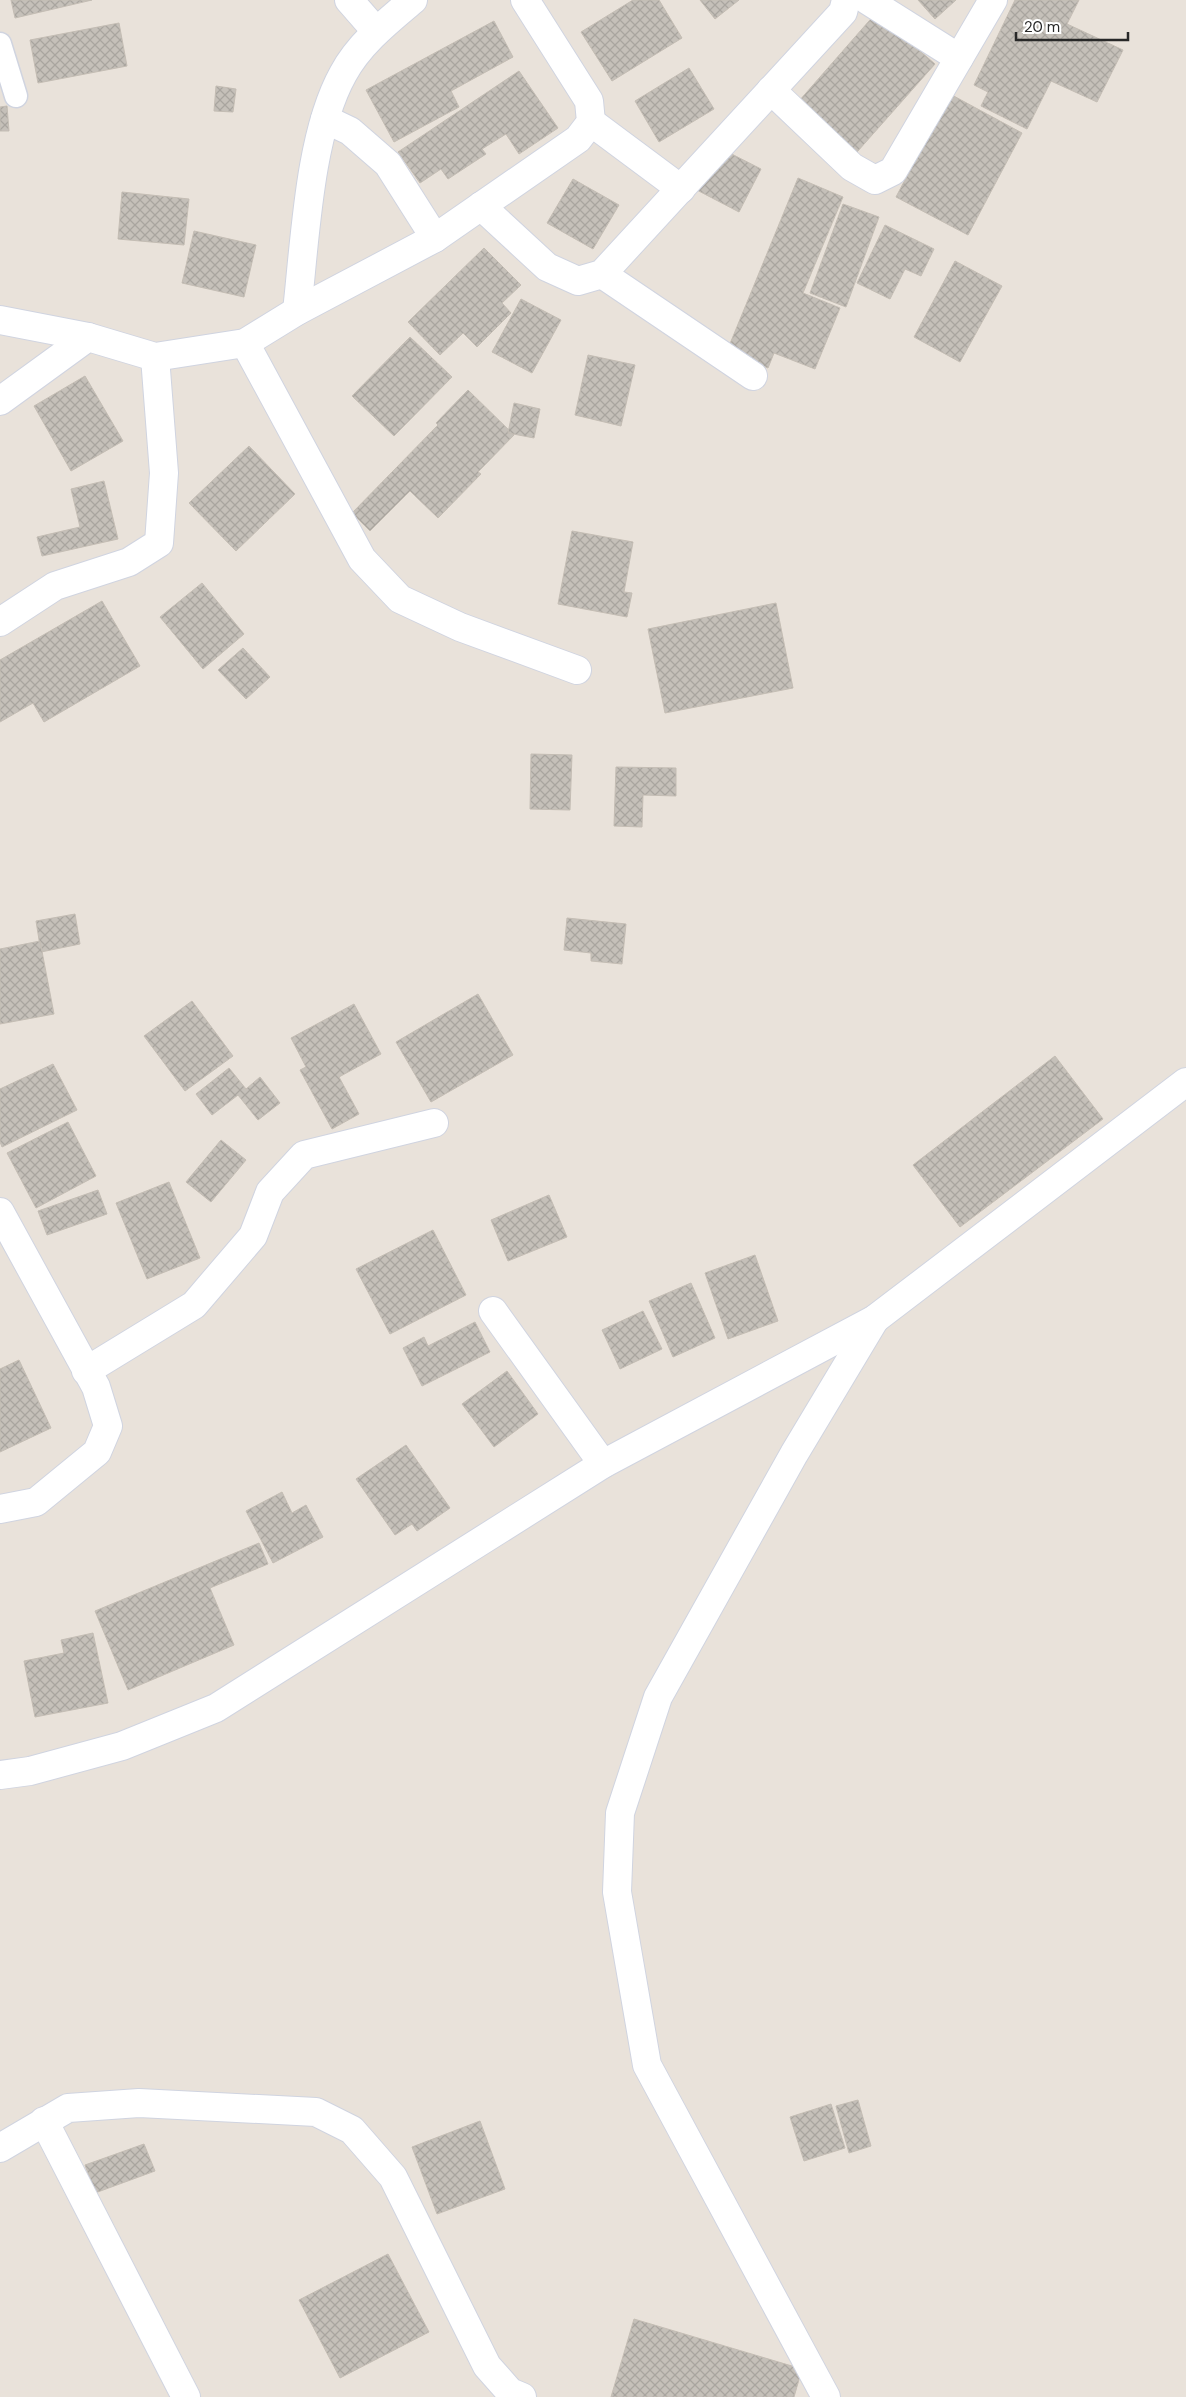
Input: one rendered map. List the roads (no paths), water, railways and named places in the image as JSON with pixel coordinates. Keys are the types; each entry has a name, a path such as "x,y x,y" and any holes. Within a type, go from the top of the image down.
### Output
{"street":[{"path":"349,0 376,31"},
{"path":"297,311 311,188 325,119 343,73 376,31 413,0"},
{"path":"0,320 88,337 155,356 245,343 297,311 435,238 578,139 591,122 589,101 525,0"},
{"path":"482,206 547,267 578,281 602,274 843,12 846,0"},
{"path":"867,0 959,58"},
{"path":"771,90 852,167 875,180 893,170 993,0"},
{"path":"325,119 350,131 388,164 435,238"},
{"path":"591,122 681,189"},
{"path":"602,274 753,376"},
{"path":"0,400 88,337"},
{"path":"245,343 362,559 400,599 460,627 577,670"},
{"path":"0,622 55,586 129,562 159,543 164,473 155,356"},
{"path":"0,1775 30,1771 122,1746 216,1708 603,1464 875,1320 1186,1082"},
{"path":"86,1371 194,1305 253,1236 270,1192 304,1155 434,1123"},
{"path":"0,1212 10,1259 96,1388 108,1426 97,1452 36,1502 0,1509"},
{"path":"493,1311 603,1464"},
{"path":"826,2397 647,2065 617,1892 620,1813 658,1697 794,1454 875,1320"},
{"path":"0,2148 68,2108 139,2103 316,2112 352,2130 393,2177 487,2366 510,2392 522,2397"},
{"path":"44,2121 186,2397"}],"lane":[{"path":"0,44 16,96"}]}
